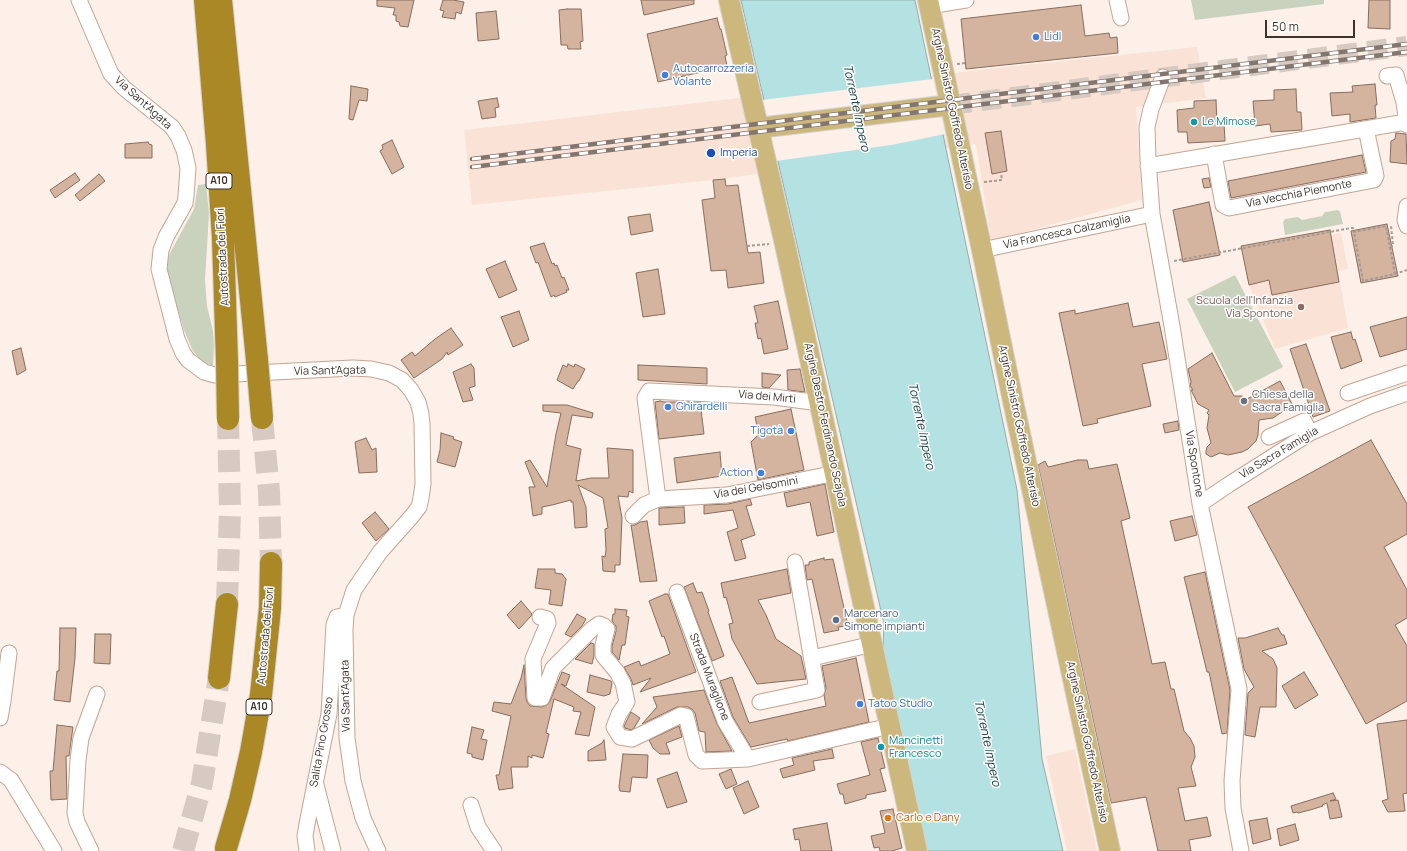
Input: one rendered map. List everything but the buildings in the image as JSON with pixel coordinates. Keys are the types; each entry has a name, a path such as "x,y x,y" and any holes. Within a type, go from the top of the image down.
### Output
{"highway":[{"name":"Autostrada dei Fiori","path":"205,0 218,152 228,419"},
{"name":"Autostrada dei Fiori","path":"221,0 262,418"},
{"name":"Autostrada dei Fiori","path":"226,848 240,800 251,752 261,695 270,608 271,563"},
{"path":"219,678 227,604"}],"main road":[{"name":"Argine Destro Ferdinando Scajola","path":"729,0 836,473 917,851"},
{"name":"Argine Sinistro Goffredo Alterisio","path":"929,3 1110,851"},
{"path":"758,128 951,105"}],"street":[{"name":"Via Sant'Agata","path":"80,0 111,74 124,88 172,127 184,150 188,168 185,203 166,237 161,250 159,269 177,339 188,360 204,372 215,375 353,368 371,369 389,373 402,380 411,390 418,402 422,424 423,484 419,507 380,552 354,590 346,615 345,692 347,738 353,781 361,811 371,838 378,851"},
{"path":"929,3 966,0"},
{"path":"1116,0 1121,18"},
{"path":"1148,166 1366,129 1406,124 1404,102 1396,75 1387,76"},
{"name":"Via Spontone","path":"1163,77 1151,109 1148,127 1148,166 1152,214 1172,326 1200,504 1239,689 1232,781 1233,808 1241,851"},
{"name":"Via Vecchia Piemonte","path":"1214,154 1223,205 1229,208 1374,180 1376,176 1366,129"},
{"name":"Via Francesca Calzamiglia","path":"982,250 1152,214"},
{"path":"1348,393 1407,374"},
{"name":"Via dei Mirti","path":"658,499 645,398 649,392 774,397 820,403"},
{"name":"Via Sacra Famiglia","path":"1200,504 1228,484 1310,433 1370,406 1407,393"},
{"path":"1269,437 1304,421 1310,433"},
{"name":"Via dei Gelsomini","path":"633,516 644,505 658,499 727,495 836,473"},
{"path":"760,702 817,690 795,562"},
{"name":"Strada Muraglione","path":"677,592 725,721 748,759"},
{"name":"Salita Pino Grosso","path":"307,851 306,830 329,714 334,625 337,617 346,615"},
{"path":"540,617 547,619 548,622 533,659 535,698 542,698 553,668 592,629 599,624 604,626 607,629 603,645 603,655 617,672 623,683 627,702 619,714 614,726 620,737 632,739 681,715 686,716 696,755 702,761 748,759 890,726"},
{"path":"812,658 873,644"},
{"path":"0,718 10,653"},
{"path":"91,851 77,822 75,813 78,760 81,738 97,694"},
{"path":"0,772 11,780 54,851"},
{"path":"315,782 333,851"},
{"path":"471,805 478,827 494,851"}],"path":[{"path":"980,183 1002,180 1001,173"},
{"path":"1354,232 1391,225 1393,246 1390,247"},
{"path":"1386,226 1395,274"},
{"path":"1181,260 1353,228 1363,281 1407,270"},
{"path":"747,246 769,243 770,247"}],"shaded area":[{"name":"Imperia","path":"1197,47 1206,98 1136,107 1142,200 991,241 976,144 713,180 472,205 464,130 1005,67"},
{"name":"Scuola dell'Infanzia Via Spontone","path":"1341,233 1348,269 1338,271 1348,328 1275,349 1249,285 1242,250"},
{"path":"1075,749 1097,851 1067,851 1046,756"}],"green space":[{"path":"1191,0 1324,0 1324,4 1195,20"},
{"path":"206,184 209,213 205,280 207,306 213,331 213,366 201,362 192,349 184,330 166,269 170,253 194,209 198,185"},
{"path":"1338,210 1340,212 1343,224 1285,235 1283,222 1285,219 1298,217 1302,220 1322,216 1325,212"},
{"path":"1235,275 1283,367 1235,392 1187,299"}],"water":[{"name":"Torrente Impero","path":"741,0 915,0 1017,490 1042,759 1063,851 926,851 882,669 884,624"}],"pier":[{"path":"933,79 945,134 891,145 776,161 762,100"}],"tunnel":[{"path":"951,105 1407,46"},
{"path":"262,418 269,491 271,563"},
{"path":"227,604 230,510 228,419"},
{"path":"183,851 202,783 219,678"}],"railway":[{"path":"472,159 1407,44"},
{"path":"472,167 1407,52"}],"place":[{"name":"Lidl","path":"1036,37"},
{"name":"Autocarrozzeria Volante","path":"665,75"},
{"name":"Le Mimose","path":"1194,122"},
{"name":"Imperia","path":"711,153"},
{"name":"Scuola dell'Infanzia Via Spontone","path":"1301,307"},
{"name":"Chiesa della Sacra Famiglia","path":"1244,401"},
{"name":"Ghirardelli","path":"668,407"},
{"name":"Tigotà","path":"791,431"},
{"name":"Action","path":"761,473"},
{"name":"Marcenaro Simone impianti","path":"836,620"},
{"name":"Tatoo Studio","path":"860,704"},
{"name":"Mancinetti Francesco","path":"881,747"},
{"name":"Carlo e Dany","path":"888,818"}]}
